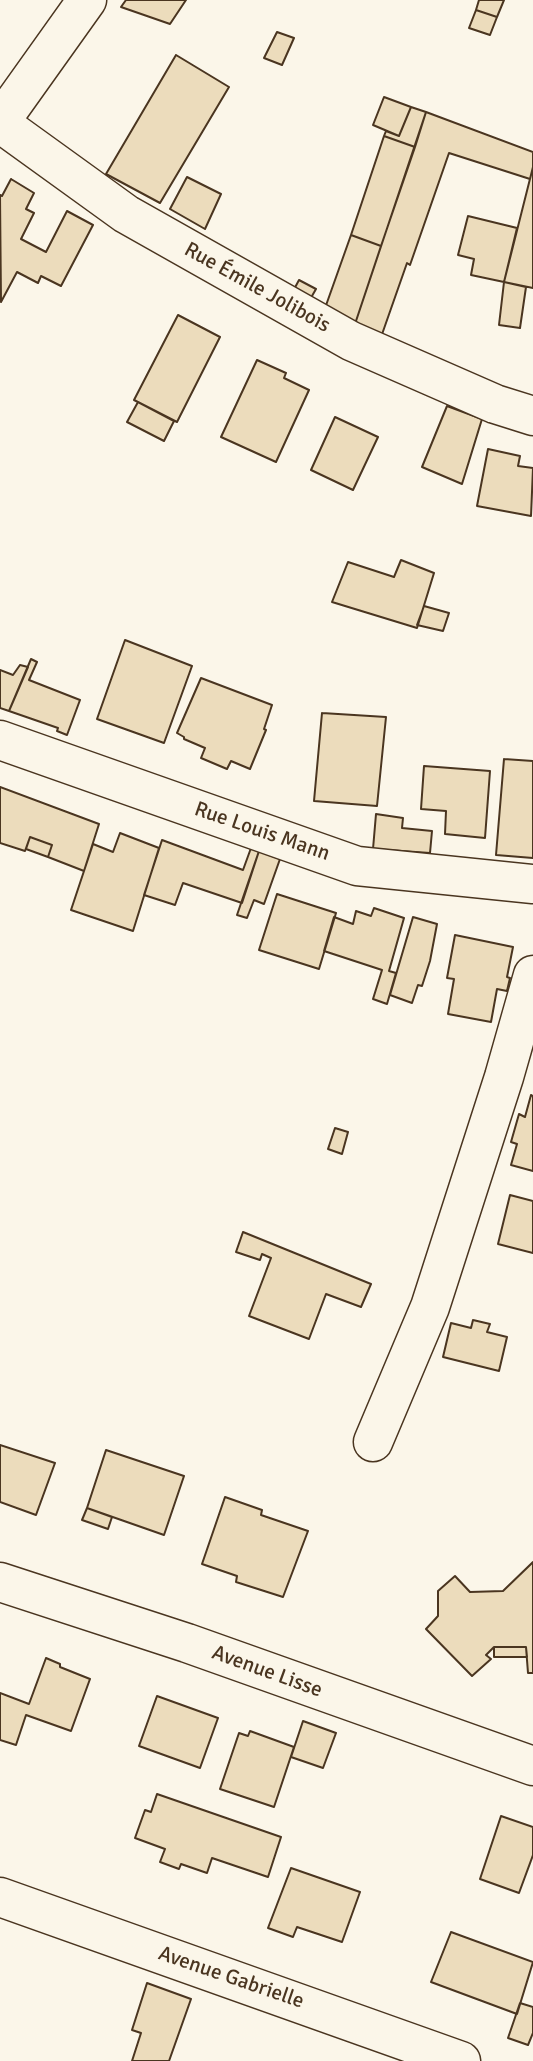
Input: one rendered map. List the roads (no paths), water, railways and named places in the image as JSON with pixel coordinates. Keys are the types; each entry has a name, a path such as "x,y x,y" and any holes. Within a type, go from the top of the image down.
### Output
{"street":[{"path":"0,122 87,0"},
{"name":"Rue Émile Jolibois","path":"0,122 126,214 341,335 495,404 533,416"},
{"name":"Rue Louis Mann","path":"0,740 357,866 533,884"},
{"path":"373,1441 430,1307 504,1077 533,975"},
{"name":"Avenue Lisse","path":"0,1581 187,1643 533,1766"},
{"name":"Avenue Gabrielle","path":"0,1897 461,2061"}]}
